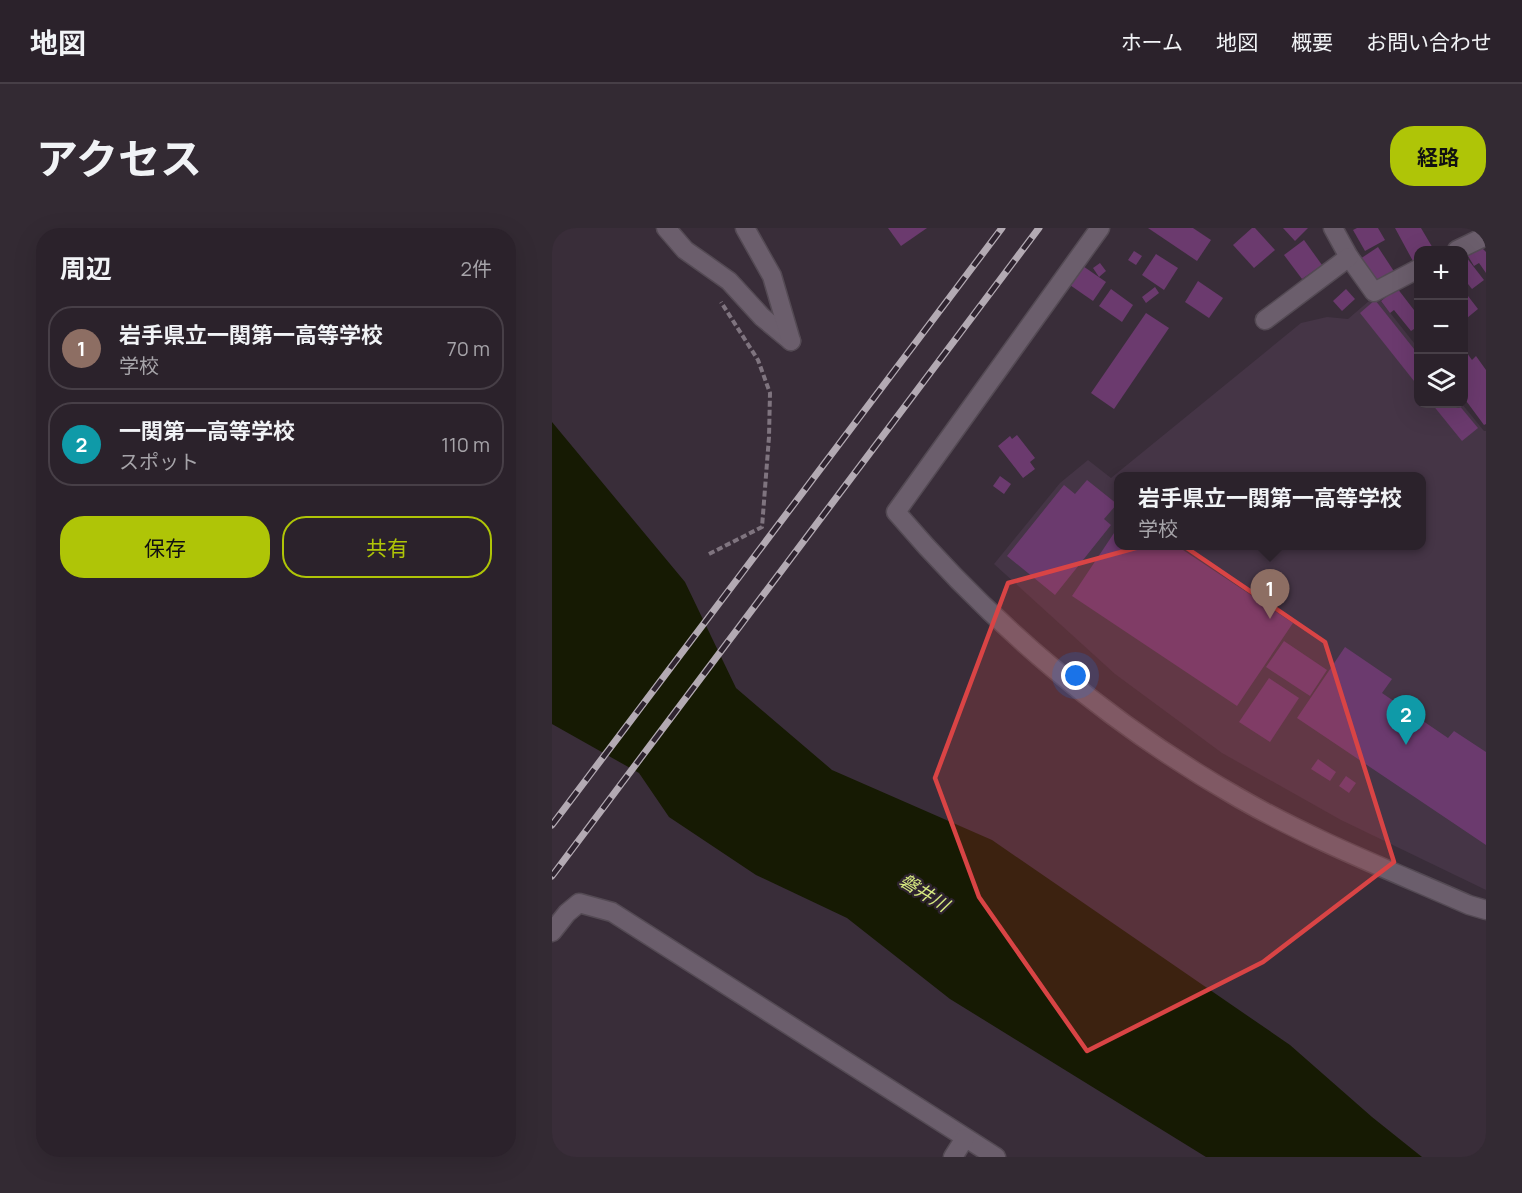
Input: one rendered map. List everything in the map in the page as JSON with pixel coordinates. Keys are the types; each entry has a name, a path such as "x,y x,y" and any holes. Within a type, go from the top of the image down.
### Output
{"street":[{"path":"666,228 685,250 729,281 762,317 791,341 772,276 745,228"},
{"path":"1100,228 896,512 976,599 1055,671 1141,736 1239,798 1332,845 1486,910"},
{"path":"1333,228 1349,257 1374,292 1414,272"},
{"path":"1465,246 1486,236"},
{"path":"1265,320 1349,257"},
{"path":"552,932 567,913 579,903 612,912 996,1157"},
{"path":"953,1157 964,1138"}],"path":[{"path":"709,554 762,527 770,393 758,360 722,305 712,270"}],"highlighted area":[{"path":"1172,538 1325,642 1394,862 1263,962 1087,1051 979,897 935,778 1008,583"}],"shaded area":[{"path":"1376,295 1414,343 1414,408 1465,408 1486,431 1486,890 1341,820 1222,753 1115,674 994,564 1060,483 1088,460 1111,478 1114,476 1114,550 1426,550 1426,472 1118,472 1301,323 1327,317 1348,319"}],"water":[{"name":"磐井川","path":"552,422 685,582 736,688 832,770 992,840 1290,1045 1372,1117 1422,1157 1206,1157 950,999 847,918 756,875 669,817 639,773 552,724"}],"building":[{"path":"888,228 927,228 901,246"},
{"path":"1148,228 1193,228 1211,240 1197,261"},
{"path":"1252,228 1255,228 1275,250 1254,268 1233,245"},
{"path":"1283,228 1308,228 1295,241"},
{"path":"1378,228 1385,240 1365,251 1353,230"},
{"path":"1395,228 1421,228 1432,246 1414,246 1414,263"},
{"path":"1304,240 1322,265 1302,279 1284,255"},
{"path":"1378,247 1397,276 1380,288 1360,259"},
{"path":"1482,248 1486,252 1486,273 1479,263 1474,266 1468,256"},
{"path":"1134,251 1142,256 1136,265 1128,260"},
{"path":"1156,254 1178,268 1164,290 1142,275"},
{"path":"1468,260 1484,280 1472,289 1468,284"},
{"path":"1100,263 1106,271 1099,277 1093,268"},
{"path":"1080,264 1106,282 1093,301 1067,283"},
{"path":"1198,281 1223,298 1209,318 1185,302"},
{"path":"1155,287 1159,293 1146,303 1142,297"},
{"path":"1397,288 1414,310 1414,329 1411,331 1394,310 1390,313 1381,301"},
{"path":"1111,289 1133,305 1122,322 1099,306"},
{"path":"1346,289 1355,299 1342,311 1333,301"},
{"path":"1468,296 1478,309 1468,317"},
{"path":"1375,300 1414,349 1414,381 1360,313"},
{"path":"1146,313 1169,328 1114,409 1091,393"},
{"path":"1468,354 1472,360 1476,356 1486,370 1486,424 1484,425 1468,403"},
{"path":"1435,408 1461,408 1478,428 1462,441"},
{"path":"1017,435 1035,458 1030,462 1035,469 1023,478 998,446 1010,436 1012,439"},
{"path":"1000,476 1011,484 1004,494 993,486"},
{"path":"1087,480 1114,502 1114,507 1104,519 1111,525 1055,595 1007,556 1064,485 1075,494"},
{"path":"1114,533 1114,550 1183,550 1293,623 1237,706 1072,596"},
{"path":"1284,641 1327,670 1310,696 1266,667"},
{"path":"1345,647 1392,679 1382,693 1448,738 1454,731 1486,752 1486,845 1297,718"},
{"path":"1269,678 1299,698 1270,742 1239,722"},
{"path":"1318,759 1336,772 1330,781 1311,769"},
{"path":"1346,776 1356,783 1349,793 1339,786"}],"railway":[{"path":"552,825 1002,228"},
{"path":"552,876 1039,228"}],"place":[{"name":"岩手県立一関第一高等学校","path":"1270,619"},
{"name":"一関第一高等学校","path":"1406,745"}]}
